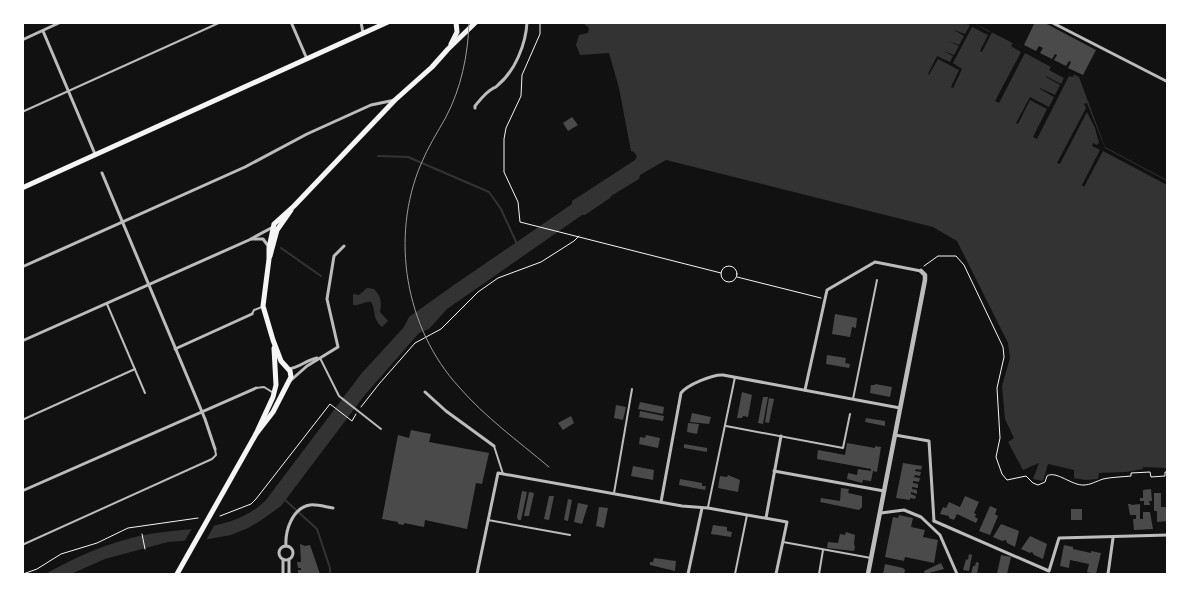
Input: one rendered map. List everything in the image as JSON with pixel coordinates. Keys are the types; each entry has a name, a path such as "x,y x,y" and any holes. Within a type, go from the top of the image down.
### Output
{"main road":[{"path":"22,188 388,22"},
{"path":"448,49 456,34 456,22"},
{"path":"256,434 273,412 291,375 281,361 263,306 273,226 395,100 432,67 476,22"},
{"path":"269,259 277,230 294,206"},
{"path":"177,574 256,434 273,396 276,385 276,362 273,340"},
{"path":"276,378 280,370 287,369"},
{"path":"276,378 281,384 289,382"}],"street":[{"path":"22,40 61,22"},
{"path":"291,22 307,59"},
{"path":"361,22 363,34"},
{"path":"475,108 490,89 497,87 509,72 526,37 527,22"},
{"path":"1051,22 1168,82"},
{"path":"43,30 95,154"},
{"path":"22,267 245,167 301,137 363,108 395,100"},
{"path":"102,173 202,411 215,449"},
{"path":"22,341 249,240 273,226"},
{"path":"249,240 263,239 269,248"},
{"path":"289,382 305,367 338,347 327,301 334,256 344,246"},
{"path":"805,390 824,299 828,290 874,263 921,271 925,278 868,574"},
{"path":"175,349 252,314"},
{"path":"287,369 295,368 308,360 320,358"},
{"path":"661,502 680,397 683,390 716,375 900,408"},
{"path":"22,491 256,388"},
{"path":"425,392 446,411 494,446"},
{"path":"895,435 929,441 934,521 931,525"},
{"path":"766,518 781,436"},
{"path":"774,471 884,491"},
{"path":"477,574 500,474 787,522 776,574"},
{"path":"286,546 286,529 300,509 312,504 333,508"},
{"path":"688,574 702,508"},
{"path":"881,513 906,510 916,514 931,525 942,538 957,574"},
{"path":"934,521 1050,571 1058,538 1168,535"},
{"path":"1108,574 1113,538"},
{"path":"286,546 292,550 292,556 289,558 289,574"},
{"path":"283,574 283,559 280,556 279,550 286,546"},
{"path":"283,559 289,558"}],"lane":[{"path":"22,112 221,22"},
{"path":"853,399 877,280"},
{"path":"107,304 145,393"},
{"path":"252,314 254,310 263,306"},
{"path":"320,358 340,397 381,429"},
{"path":"22,420 135,369"},
{"path":"708,508 735,377"},
{"path":"256,388 269,388 273,396"},
{"path":"614,493 632,389"},
{"path":"726,426 843,448 850,414"},
{"path":"494,446 500,474"},
{"path":"22,545 210,460 216,456 215,449"},
{"path":"735,574 748,515"},
{"path":"488,520 570,535"},
{"path":"782,542 871,558"},
{"path":"818,574 824,550"}],"path":[{"path":"540,22 540,34 522,74 521,96 506,128 504,172 518,202 520,222 721,273"},
{"path":"220,516 251,504 256,500 330,404 352,421 358,410 379,384 416,343 441,329 467,301 489,283 541,262 579,236"},
{"path":"926,264 938,256 956,256 964,265 1003,346 1004,357 997,388 1000,438 996,457 1002,474 1007,480 1026,476 1038,485 1045,482 1047,476 1054,474 1059,478 1083,486 1105,479 1131,476 1131,473 1150,472 1150,477 1165,476 1165,472 1168,472"},
{"path":"726,267 731,267 736,270 737,277 733,282 727,282 723,280 721,273 726,267"},
{"path":"737,277 824,299"},
{"path":"23,574 61,554 97,543 128,528 198,518"},
{"path":"142,534 145,549"}],"shaded area":[{"path":"583,23 974,23 1079,77 1105,147 1167,180 1167,468 1143,467 1143,469 1126,472 1099,473 1098,479 1085,480 1074,478 1074,470 1048,464 1043,481 1033,479 1039,463 1023,470 1008,442 1014,438 1005,419 1002,386 1010,358 1008,343 957,241 933,227 666,160 640,175 639,179 585,215 582,215 447,309 429,329 419,333 364,396 281,506 260,521 231,535 209,539 168,542 105,559 71,574 45,574 81,556 118,542 144,535 224,523 239,518 253,510 266,500 361,374 404,327 409,317 572,204 572,201 635,160 637,156 631,151 619,88 609,53 580,55 576,45 579,35 588,33 589,28"},
{"path":"367,288 374,289 380,297 380,312 388,321 382,327 376,320 371,302 353,305 353,294 359,295"}],"pier":[{"path":"964,23 974,23 992,32 982,52 980,51 988,35 972,27 953,63 962,69 953,88 951,87 959,70 938,59 928,74 937,56 950,62 953,56 943,51 954,55 959,46 948,41 959,45 964,36 954,30 965,34 970,25"},
{"path":"1013,43 1074,74 1073,77 1069,76 1037,139 1033,137 1047,109 1030,100 1018,124 1016,123 1030,97 1049,107 1054,97 1040,88 1055,95 1060,85 1046,76 1061,84 1064,78 1049,70 1051,67 1025,53 999,103 995,101 1021,52 1011,46"},
{"path":"1087,103 1105,148 1167,181 1167,185 1103,151 1084,187 1082,185 1100,150 1092,146 1093,143 1097,145 1099,143 1095,128 1087,112 1060,164 1057,163 1086,108 1084,104"},
{"path":"216,522 205,542 184,542 194,525"}],"building":[{"path":"1035,22 1043,22 1096,50 1083,75 1068,68 1071,62 1069,61 1066,66 1054,60 1057,55 1055,54 1052,59 1040,53 1043,48 1039,46 1036,51 1024,45"},
{"path":"572,117 578,125 568,131 563,123"},
{"path":"835,314 857,318 856,328 852,327 850,337 832,334"},
{"path":"827,355 846,358 845,363 850,364 849,368 826,364"},
{"path":"871,385 892,387 890,397 870,393"},
{"path":"742,392 752,395 748,417 737,418"},
{"path":"763,397 768,397 763,424 758,423"},
{"path":"769,398 774,399 769,423 765,422"},
{"path":"640,402 664,407 663,414 638,409"},
{"path":"616,405 626,407 623,420 614,418"},
{"path":"640,411 664,416 663,421 639,417"},
{"path":"692,413 711,417 709,424 690,422"},
{"path":"571,416 574,423 563,430 558,423"},
{"path":"866,418 885,421 885,426 865,422"},
{"path":"688,423 699,424 697,434 687,432"},
{"path":"411,430 431,434 429,442 489,453 482,484 476,483 467,529 425,520 424,527 404,523 404,525 398,524 398,522 382,519 398,435 409,438"},
{"path":"646,435 660,438 658,448 639,444 640,437 645,438"},
{"path":"847,443 875,448 875,446 881,447 877,472 873,471 871,481 863,480 862,483 847,479 848,473 857,475 858,469 871,471 871,469 817,459 818,450 845,455"},
{"path":"684,444 707,448 707,452 684,448"},
{"path":"903,463 922,466 921,470 916,469 915,471 921,472 920,476 915,475 914,477 920,478 919,482 913,481 913,483 918,484 918,488 912,487 912,489 917,490 917,494 911,492 911,494 916,496 915,499 896,498"},
{"path":"633,466 654,470 653,480 631,476"},
{"path":"728,475 740,480 738,492 718,488 720,476 727,477"},
{"path":"680,479 702,483 702,486 706,486 705,490 679,485"},
{"path":"841,488 849,489 848,493 862,496 862,507 859,510 820,502 821,498 840,501"},
{"path":"1151,489 1152,501 1149,501 1150,505 1144,505 1144,501 1140,501 1140,498 1143,498 1143,490"},
{"path":"522,491 527,492 521,520 518,520 517,517"},
{"path":"529,492 534,493 529,516 524,516"},
{"path":"1154,493 1161,493 1161,507 1168,507 1168,521 1157,522 1157,511 1154,511"},
{"path":"549,496 554,496 549,520 544,519"},
{"path":"965,496 979,502 974,513 978,519 976,523 957,514 954,520 949,518 949,516 940,514 943,507 946,508 949,502 960,507"},
{"path":"568,499 572,500 568,521 564,520"},
{"path":"578,503 588,505 582,524 574,522"},
{"path":"1128,504 1140,504 1140,519 1143,519 1143,512 1150,512 1153,529 1134,530 1133,519 1136,519 1136,515 1130,515"},
{"path":"990,506 997,509 995,514 998,516 990,535 979,531"},
{"path":"599,507 608,508 604,528 596,526"},
{"path":"1071,509 1082,509 1082,520 1071,520"},
{"path":"899,515 913,518 911,527 925,530 923,537 938,540 934,563 905,557 904,561 885,557 893,517 898,518"},
{"path":"1001,524 1019,531 1015,547 1007,543 1006,540 1002,541 993,537"},
{"path":"713,525 727,527 727,531 732,532 731,537 711,534"},
{"path":"846,532 855,535 854,551 827,548 828,542 838,543 840,534 845,535"},
{"path":"1030,536 1047,544 1043,559 1032,552 1021,549"},
{"path":"300,544 310,545 320,574 298,574 298,570 301,570 301,568 298,568 297,562 301,562"},
{"path":"1064,545 1091,553 1091,551 1101,553 1096,574 1087,572 1089,564 1070,560 1069,568 1060,566"},
{"path":"969,554 972,555 969,571 963,570 966,559 968,560"},
{"path":"1001,555 1011,557 1007,574 997,574"},
{"path":"654,558 676,561 675,571 650,565"},
{"path":"976,562 979,563 977,574 971,574 973,566 975,566"},
{"path":"941,563 944,569 925,574 924,571"},
{"path":"885,564 903,568 905,570 904,574 883,574"}],"waterway":[{"path":"378,156 408,157 489,192 501,209 517,244"},
{"path":"281,248 321,276"},
{"path":"284,499 317,529 330,568 330,574"}],"tram line":[{"path":"469,22 465,59 456,95 421,164 412,192 406,221 405,251 408,281 415,310 426,338 441,363 459,387 502,428 549,467"}]}
